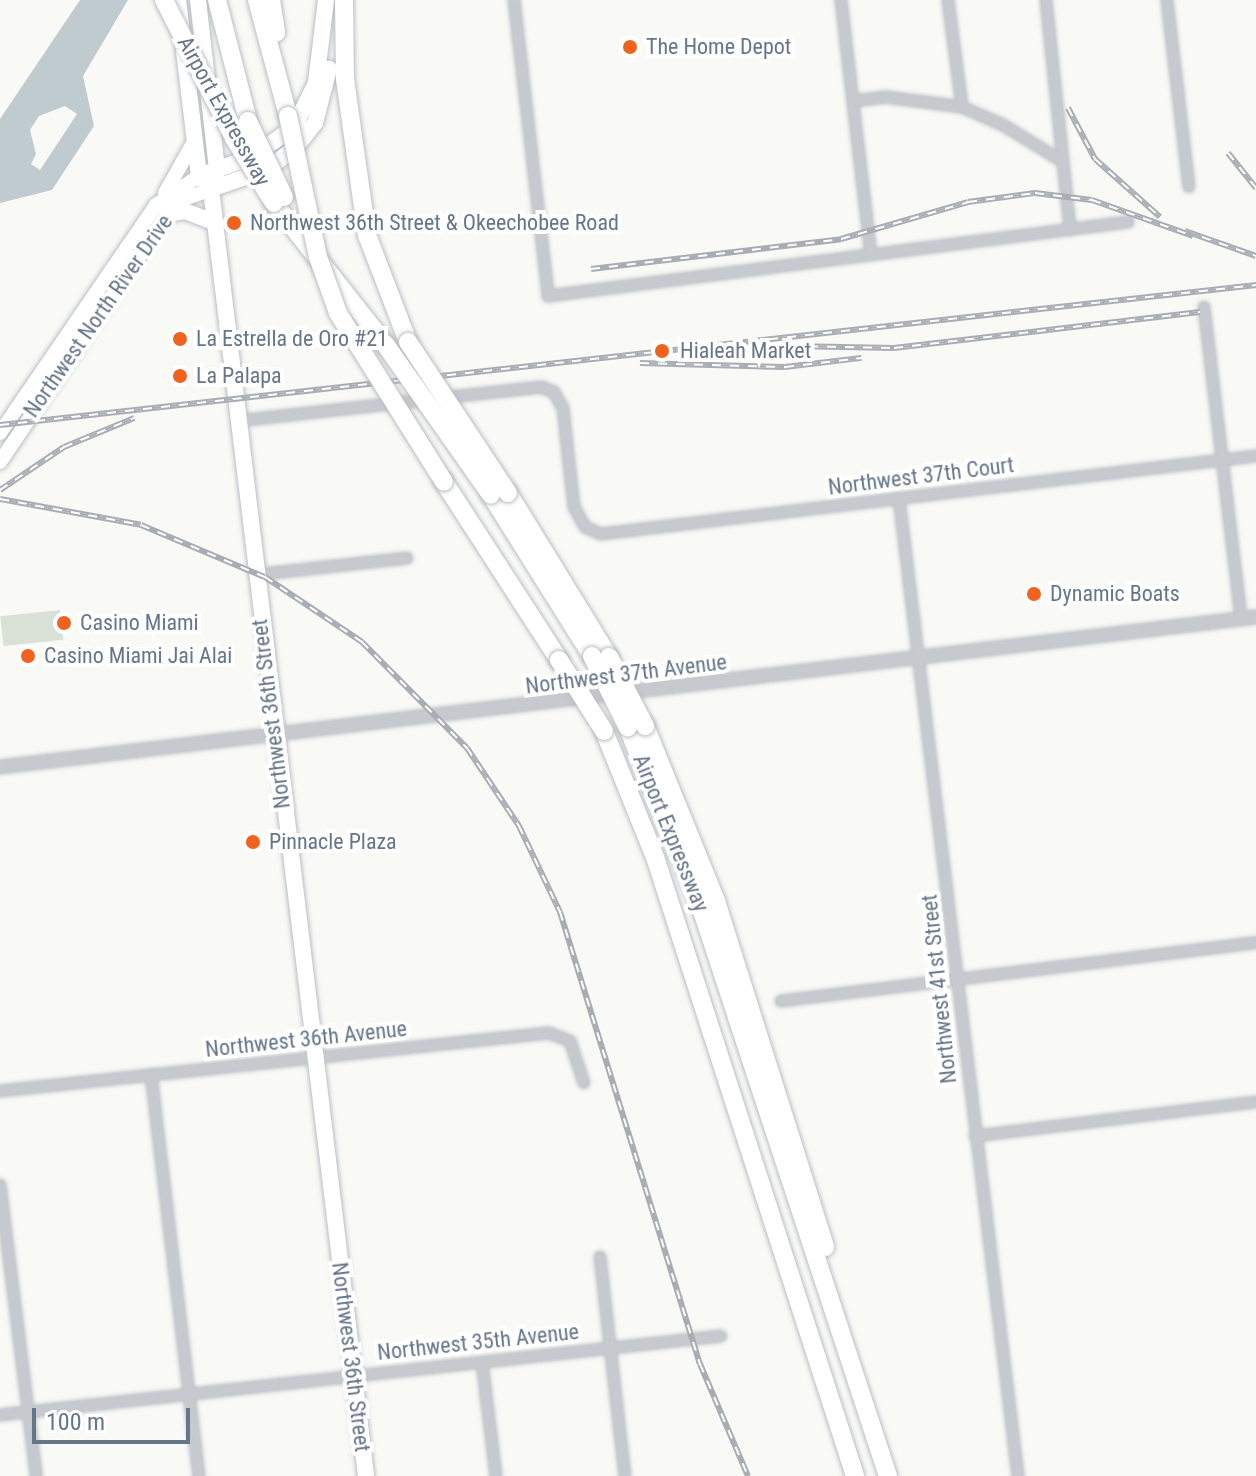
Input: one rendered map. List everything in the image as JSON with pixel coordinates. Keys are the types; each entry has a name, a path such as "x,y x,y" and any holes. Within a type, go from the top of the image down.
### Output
{"highway":[{"name":"Airport Expressway","path":"164,0 234,138 300,233 500,494 600,656 637,727 702,911 888,1476"},
{"path":"217,0 248,121 279,200"},
{"path":"257,0 271,35"},
{"path":"271,0 271,35"},
{"path":"344,0 345,79 367,235 408,342 500,494"},
{"name":"Airport Expressway","path":"271,35 318,257 338,313 604,731 655,857 855,1476"}],"main road":[{"path":"178,0 199,176 211,189 273,166 311,129 329,77 337,0"},
{"name":"Northwest 36th Street","path":"198,0 217,169 211,189 254,575 366,1476"},
{"path":"199,176 265,150 300,119 318,74 326,0"},
{"path":"195,140 165,206 216,223"},
{"name":"Northwest North River Drive","path":"0,433 165,206 199,176"},
{"name":"Northwest North River Drive","path":"165,206 211,189"},
{"name":"Northwest North River Drive","path":"0,462 103,294"}],"street":[{"path":"514,0 548,296 1128,222"},
{"path":"841,0 871,254"},
{"path":"948,0 962,107"},
{"path":"1046,0 1070,230"},
{"path":"1167,0 1189,187"},
{"path":"853,101 886,97 962,107 1003,125 1062,161"},
{"path":"1204,307 1241,619"},
{"name":"Northwest 37th Court","path":"237,421 548,389 563,408 574,507 591,530 616,533 1256,456"},
{"name":"Northwest 41st Street","path":"899,498 1018,1476"},
{"path":"254,575 407,558"},
{"name":"Northwest 37th Avenue","path":"0,767 1256,617"},
{"path":"781,1001 1256,943"},
{"name":"Northwest 36th Avenue","path":"0,1091 313,1057 561,1035 573,1047 584,1083"},
{"path":"151,1074 199,1476"},
{"path":"975,1136 1256,1102"},
{"path":"0,1185 36,1476"},
{"path":"600,1257 625,1476"},
{"name":"Northwest 35th Avenue","path":"0,1415 721,1336"},
{"path":"482,1362 496,1476"}],"shaded area":[{"path":"80,0 128,0 83,76 94,126 52,190 0,203 0,119","holes":["65,106 77,114 40,170 31,164 36,154 30,130 39,116"]},
{"path":"60,610 63,640 3,646 0,616"}],"railway":[{"path":"1068,108 1095,159 1160,217"},
{"path":"1228,153 1256,188"},
{"path":"591,269 841,239 968,202 1035,193 1092,200 1193,236"},
{"path":"1185,231 1256,256"},
{"path":"0,425 1256,285"},
{"path":"791,346 894,348 1200,312"},
{"path":"640,363 785,367 861,358"},
{"path":"0,490 64,447 134,418"},
{"path":"0,499 141,525 265,577 362,642 467,748 519,826 560,912 700,1364 748,1476"}],"place":[{"name":"The Home Depot","path":"630,47"},
{"name":"Northwest 36th Street & Okeechobee Road","path":"234,223"},
{"name":"La Estrella de Oro #21","path":"180,339"},
{"name":"Hialeah Market","path":"662,351"},
{"name":"La Palapa","path":"180,376"},
{"name":"Dynamic Boats","path":"1034,594"},
{"name":"Casino Miami","path":"64,623"},
{"name":"Casino Miami Jai Alai","path":"28,656"},
{"name":"Pinnacle Plaza","path":"253,842"}]}
